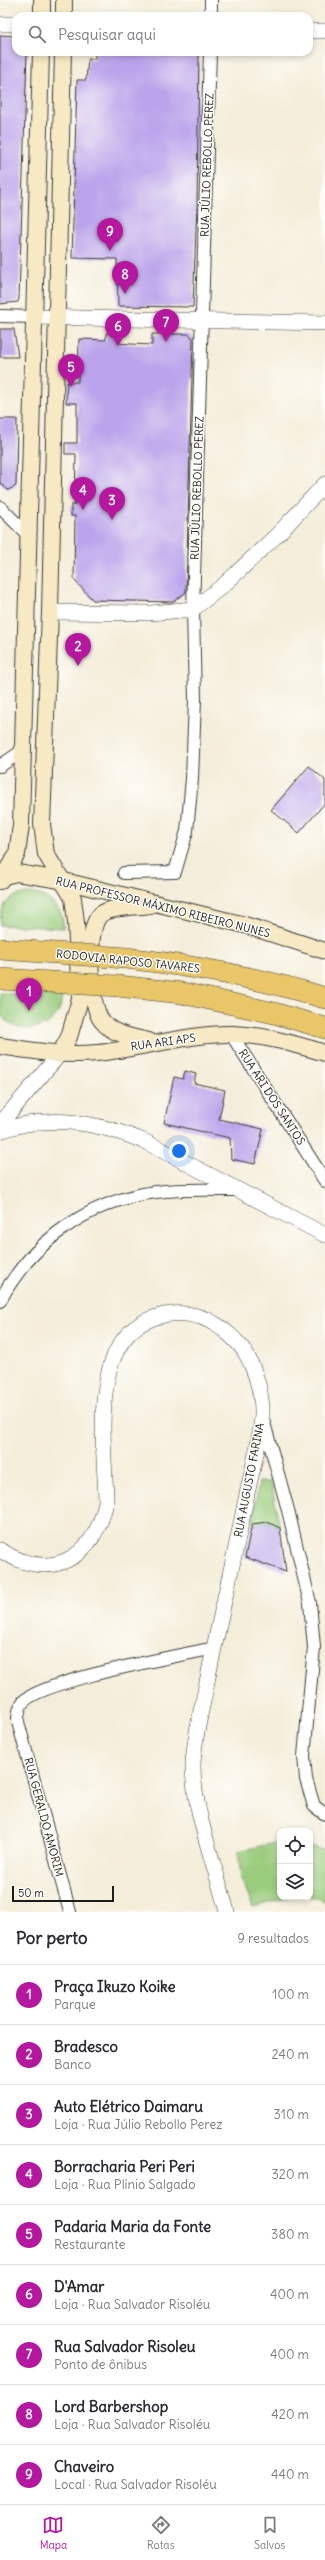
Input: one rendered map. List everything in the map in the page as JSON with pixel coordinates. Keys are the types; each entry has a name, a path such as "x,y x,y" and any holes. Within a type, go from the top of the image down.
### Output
{"highway":[{"name":"RODOVIA RAPOSO TAVARES","path":"0,949 126,958 197,966 256,978 325,998"},
{"path":"0,979 118,986 182,993 274,1013 325,1028"}],"main road":[{"path":"42,0 42,12"},
{"path":"64,0 64,12"},
{"path":"1,878 17,854 20,836 25,749 28,535 41,56"},
{"path":"59,1055 69,1037 80,999 75,909 73,898 60,880 46,854 42,824 50,612 63,56"},
{"name":"RUA PROFESSOR MÁXIMO RIBEIRO NUNES","path":"1,878 17,873 60,880 245,925 325,951"},
{"path":"154,1042 111,1030 95,1012 93,999 91,934 95,923 107,911 160,904"},
{"name":"RUA ARI APS","path":"0,1046 59,1055 98,1053 154,1042 231,1034 284,1041 325,1053"}],"street":[{"path":"211,12 212,0"},
{"path":"0,24 12,24"},
{"path":"313,31 325,31"},
{"name":"RUA JÚLIO REBOLLO PEREZ","path":"124,873 175,872 186,831 195,700 193,609 210,56"},
{"path":"0,316 325,323"},
{"path":"50,612 151,613 193,609 242,569 325,484"},
{"path":"0,507 28,535"},
{"path":"0,766 25,749"},
{"name":"RUA ARI DOS SANTOS","path":"231,1034 325,1181"},
{"path":"0,1124 59,1055"},
{"path":"0,1131 22,1123 51,1121 78,1122 103,1126 146,1142 325,1235"},
{"path":"0,1301 20,1269 43,1245 79,1217 100,1207 136,1196 156,1193 194,1190 238,1190"},
{"name":"RUA AUGUSTO FARINA","path":"0,1550 30,1565 46,1566 64,1561 81,1551 95,1536 102,1521 106,1502 105,1405 109,1367 116,1351 124,1340 143,1323 164,1315 179,1313 206,1318 218,1324 241,1345 251,1362 262,1415 231,1574 196,1737 193,1766 198,1805 228,1912"},
{"path":"262,1415 288,1510 310,1603 314,1647 304,1756 305,1771 314,1806 325,1814"},
{"name":"RUA GERALDO AMORIM","path":"70,1912 18,1722 18,1713 23,1703 32,1695 87,1676 214,1648"}],"green space":[{"path":"30,893 43,896 54,904 61,914 63,928 0,925 0,918 7,902 16,896"},
{"path":"0,993 62,996 60,1008 55,1017 38,1028 28,1029 18,1027 8,1022 0,1014"},
{"path":"259,1482 271,1482 280,1528 267,1522 252,1524"},
{"path":"277,1843 277,1900 280,1900 253,1907 241,1879 238,1851"},
{"path":"313,1847 325,1851 325,1901 313,1897"}],"building":[{"path":"0,35 12,36 12,56 27,56 19,298 18,302 0,304"},
{"path":"95,56 199,56 197,204 193,307 118,306 117,259 72,258 77,80 86,80 88,59 95,59"},
{"path":"0,329 14,329 18,357 0,357"},
{"path":"106,333 119,333 118,343 131,344 152,345 152,334 188,334 193,338 186,592 173,602 93,600 74,580 75,516 71,516 71,505 75,505 76,454 65,454 65,443 77,443 77,403 66,403 67,382 78,382 79,339 106,340"},
{"path":"0,419 17,419 16,486 8,490 0,483"},
{"path":"309,766 325,780 325,803 299,833 271,810"},
{"path":"185,1071 196,1074 194,1083 225,1090 219,1119 263,1129 255,1164 231,1159 230,1138 164,1123 174,1077 183,1079"},
{"path":"267,1522 280,1528 286,1572 245,1557 252,1524"}],"place":[{"name":"Chaveiro","path":"110,251"},
{"name":"Lord Barbershop","path":"125,294"},
{"name":"Rua Salvador Risoleu","path":"166,342"},
{"name":"D'Amar","path":"118,346"},
{"name":"Padaria Maria da Fonte","path":"71,387"},
{"name":"Borracharia Peri Peri","path":"83,510"},
{"name":"Auto Elétrico Daimaru","path":"112,520"},
{"name":"Bradesco","path":"78,666"},
{"name":"Praça Ikuzo Koike","path":"29,1011"}]}
